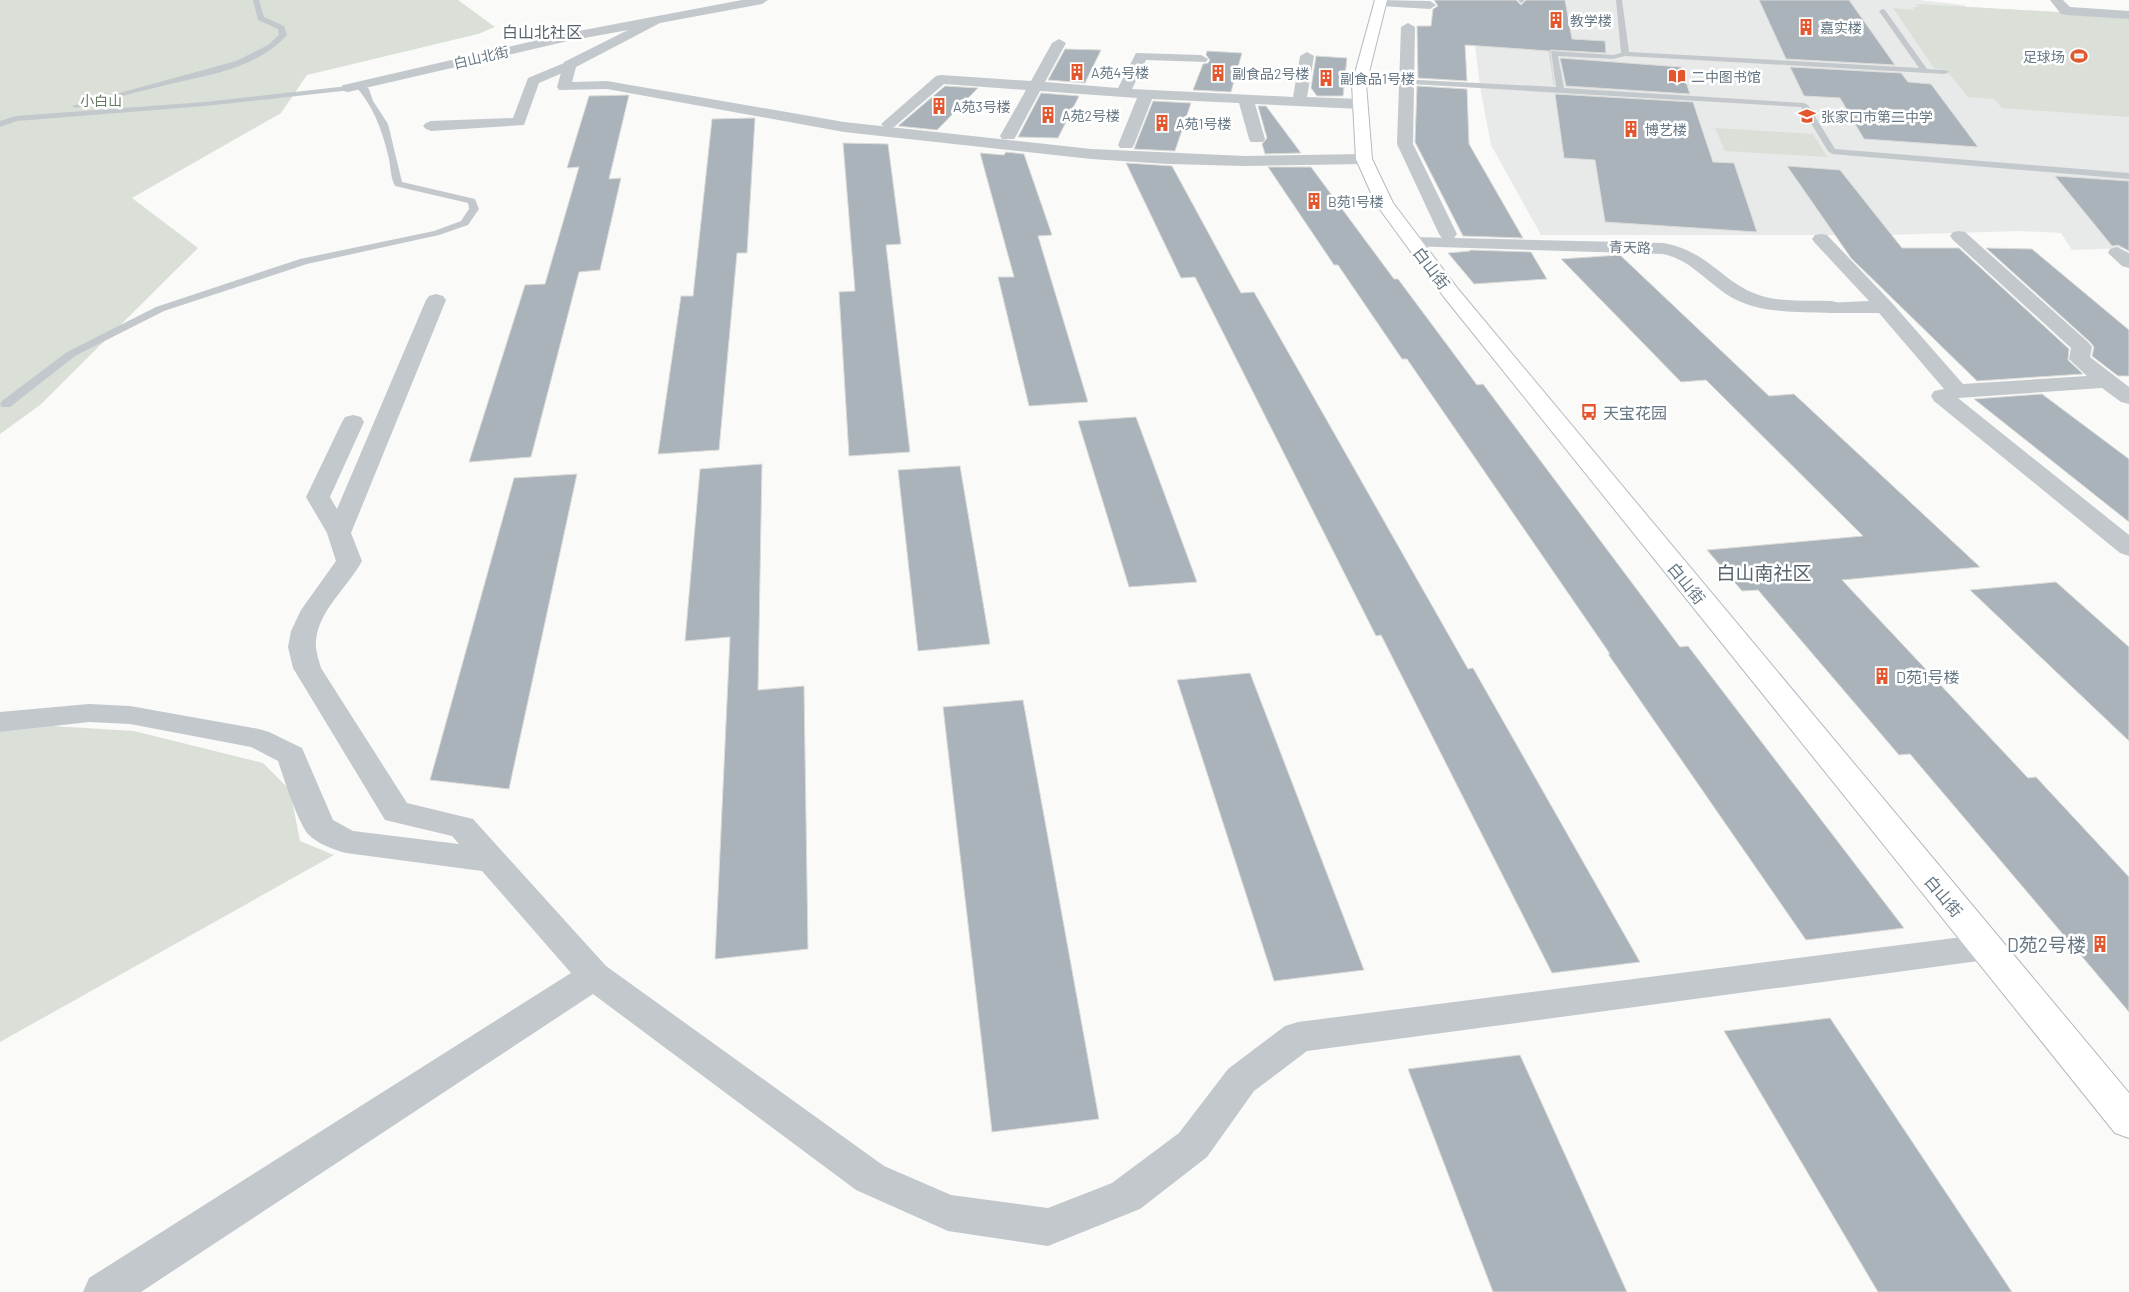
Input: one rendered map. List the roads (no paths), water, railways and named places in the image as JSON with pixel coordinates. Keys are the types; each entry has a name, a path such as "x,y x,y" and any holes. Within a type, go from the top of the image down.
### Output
{"main road":[{"name":"白山街","path":"1380,1 1360,79 1360,104 1364,159 1386,204 1451,293 2129,1121"}],"street":[{"name":"白山北街","path":"353,86 568,37 762,0"},
{"path":"2056,0 2066,11 2129,14"},
{"path":"2114,0 2129,14"},
{"path":"1380,1 1430,8"},
{"path":"431,126 519,122 534,81 654,21"},
{"path":"1408,27 1405,144 1448,234"},
{"path":"1008,136 1059,43"},
{"path":"1123,93 1141,56 1203,55 1189,97"},
{"path":"1299,102 1307,56"},
{"path":"569,65 564,87 607,85 844,128 1091,154 1168,159 1245,161 1364,159"},
{"path":"889,124 941,79 1189,97 1360,104"},
{"path":"1126,144 1146,94"},
{"path":"1246,100 1257,139"},
{"path":"1959,236 2082,347 2079,359 2129,397"},
{"path":"1820,240 1885,308 1957,392"},
{"name":"青天路","path":"1413,242 1651,247 1675,251 1687,257 1737,293 1751,299 1766,302 1832,307 1885,308"},
{"path":"339,533 436,300"},
{"path":"2106,381 1957,392 1942,396 2129,548"},
{"path":"353,422 318,497 339,533 349,561 342,576 306,625 302,642 307,668 396,812 462,827 594,976 694,1047 870,1178 948,1213 1048,1227 1126,1196 1193,1145 1241,1080 1298,1036 1986,947"},
{"path":"0,722 89,714 130,715 259,739 291,755 303,789 320,827 346,842 491,860"},
{"path":"104,1292 594,976"}],"lane":[{"path":"1,122 94,101 213,70 250,58 273,45 282,34 281,28 261,18 256,0"},
{"path":"1619,0 1625,54"},
{"path":"1883,11 1925,71"},
{"path":"1560,90 1554,53 1613,57 1625,54 1945,72"},
{"path":"1360,79 1804,105 1832,151 2129,176"},
{"path":"1,122 16,119 205,104 353,86 366,91 369,101 384,124 398,184 472,201 474,209 465,223 426,235 304,261 160,309 71,354 6,404"}],"place":[{"name":"教学楼","path":"1556,20"},
{"name":"嘉实楼","path":"1806,27"},
{"name":"足球场","path":"2079,56"},
{"name":"A苑4号楼","path":"1077,72"},
{"name":"副食品2号楼","path":"1218,73"},
{"name":"二中图书馆","path":"1677,76"},
{"name":"副食品1号楼","path":"1326,78"},
{"name":"A苑3号楼","path":"939,106"},
{"name":"A苑2号楼","path":"1048,115"},
{"name":"张家口市第二中学","path":"1807,116"},
{"name":"A苑1号楼","path":"1162,123"},
{"name":"博艺楼","path":"1631,129"},
{"name":"B苑1号楼","path":"1314,201"},
{"name":"天宝花园","path":"1589,412"},
{"name":"D苑1号楼","path":"1882,676"},
{"name":"D苑2号楼","path":"2100,944"}],"district":[{"name":"白山北社区","path":"542,31"},
{"name":"白山南社区","path":"1764,572"}],"park label":[{"name":"小白山","path":"101,100"}]}
